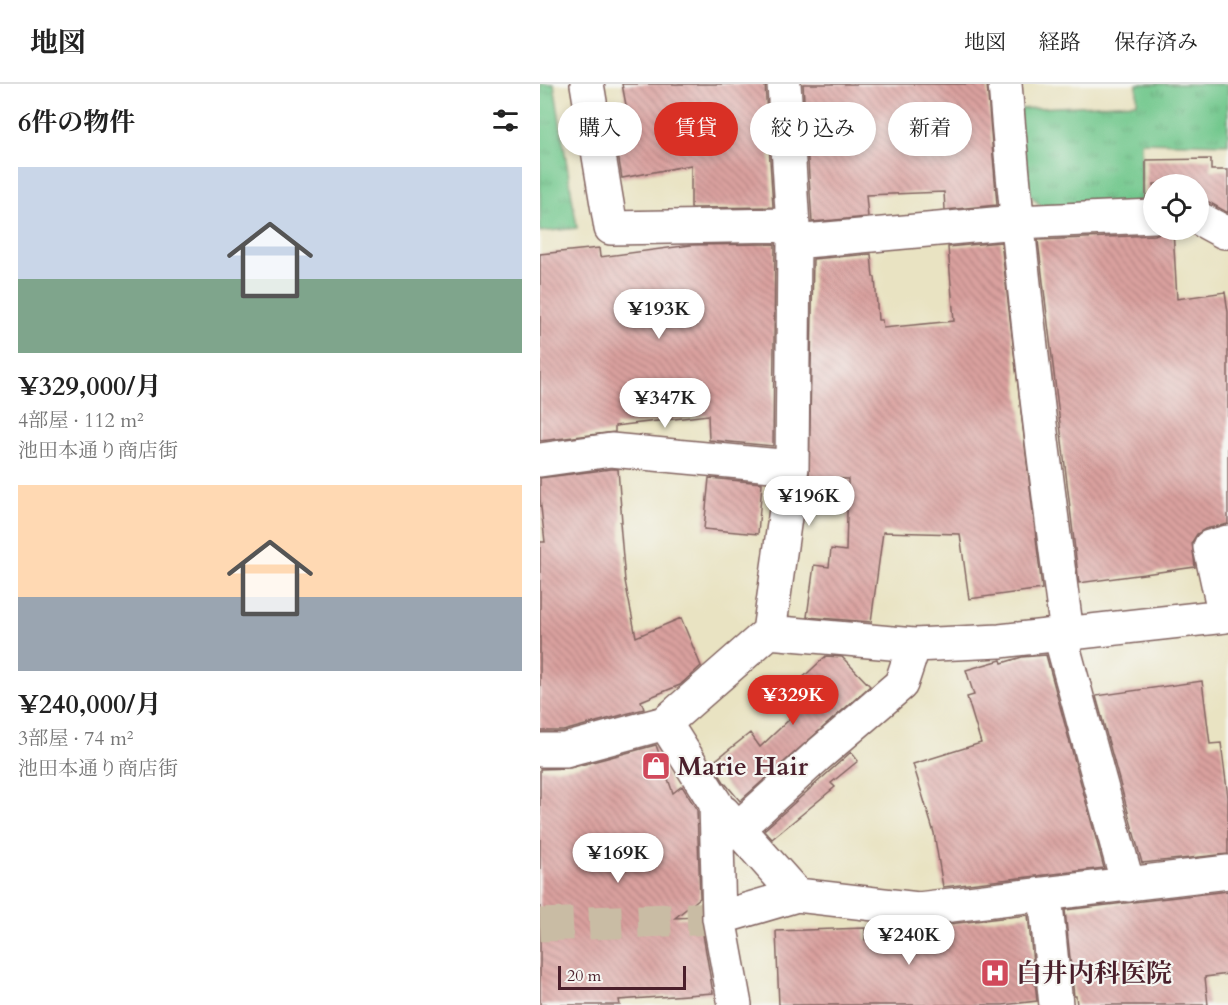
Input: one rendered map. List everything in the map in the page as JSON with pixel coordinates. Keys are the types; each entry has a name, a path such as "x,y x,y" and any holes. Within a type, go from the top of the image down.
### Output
{"street":[{"path":"588,84 611,228 794,233 1143,216"},
{"path":"540,750 565,750 665,723 769,632 792,467 794,233 784,84"},
{"path":"1005,84 1016,222 1064,634 1128,885"},
{"path":"1209,224 1228,232"},
{"path":"540,460 611,450 792,467"},
{"path":"769,632 914,645 1000,641 1225,616 1210,548 1228,542"},
{"path":"737,830 816,757 901,684 914,645"},
{"path":"665,723 716,804 796,896"},
{"path":"716,804 719,918 735,1005"},
{"path":"719,918 796,896 918,909 1228,872"},
{"path":"1045,894 1056,1005"}],"green space":[{"path":"540,84 554,84 558,109 558,156 566,156 577,228 540,232"},
{"path":"1137,84 1228,84 1228,144 1141,142 1142,207 1045,210 1023,188 1018,109 1137,103"}],"building":[{"path":"622,84 765,84 766,102 750,102 750,156 770,156 773,207 691,208 691,165 622,178 618,156 642,156 642,102 625,102"},
{"path":"803,84 987,84 997,205 945,210 944,192 866,195 868,217 812,222 808,156 876,156 876,102 804,102"},
{"path":"1211,159 1211,170 1228,170 1228,213 1209,202 1209,174 1146,174 1146,160"},
{"path":"1143,236 1143,240 1174,240 1177,299 1225,292 1228,312 1228,524 1205,529 1197,534 1192,542 1195,567 1079,583 1038,240"},
{"path":"1001,242 1042,589 969,599 960,534 883,532 871,622 807,617 814,565 829,567 831,549 846,551 848,479 809,478 813,259 871,254 878,320 882,320 883,328 954,321 948,247"},
{"path":"775,244 773,446 709,440 708,415 615,426 615,432 540,441 540,254 599,248 600,257 691,245"},
{"path":"618,469 625,581 636,637 681,618 701,666 680,685 641,701 644,709 563,731 540,731 540,542 545,542 540,478"},
{"path":"709,478 762,483 758,534 704,529"},
{"path":"1046,655 1104,868 943,887 934,833 913,764 981,743 967,697 974,695 966,670 1001,660 1002,663 1022,657"},
{"path":"826,656 842,657 870,686 740,801 712,763 750,733 760,747 812,698 797,683"},
{"path":"1202,681 1210,744 1221,743 1228,797 1228,854 1142,863 1096,696"},
{"path":"656,745 673,793 682,786 697,810 700,898 675,918 700,917 713,993 619,1000 620,1005 540,1005 540,769 570,768"},
{"path":"851,752 858,761 831,783 835,787 772,839 764,830"},
{"path":"1228,891 1228,974 1205,977 1208,1005 1077,1005 1076,996 1074,996 1065,910"},
{"path":"1028,915 1037,1001 1003,1005 779,1005 776,931 865,928 865,940 950,932 949,924"}],"tunnel":[{"path":"540,925 719,918"}],"place":[{"name":"Marie Hair","path":"656,766"},
{"name":"白井内科医院","path":"995,973"}]}
